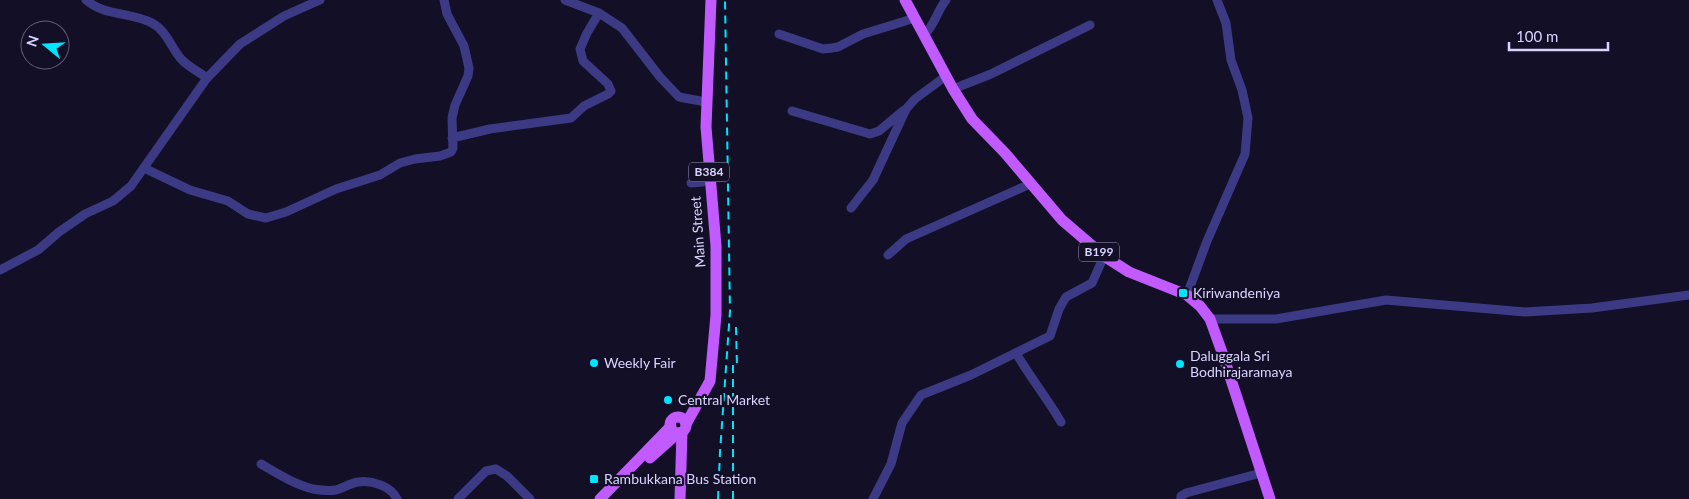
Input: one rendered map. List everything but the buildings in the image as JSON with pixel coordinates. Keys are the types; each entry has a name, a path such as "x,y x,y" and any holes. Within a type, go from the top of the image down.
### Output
{"main road":[{"name":"Main Street","path":"606,499 679,426 698,404 710,381 716,315 716,246 703,101 704,0"},
{"name":"Main Street","path":"711,0 700,140 713,343"},
{"name":"B199","path":"905,0 953,89 972,119 1005,153 1062,220 1104,256 1129,272 1187,295 1200,306 1210,319 1270,499"},
{"name":"Main Street","path":"600,499 679,426"},
{"path":"679,426 680,499"}],"street":[{"path":"86,0 102,10 136,17 154,24 164,33 182,59 207,78"},
{"path":"0,270 38,250 59,232 85,214 113,201 131,186 207,78 240,44 284,16 320,0"},
{"path":"144,168 190,190 228,201 248,214 266,218 286,212 336,188 380,175 400,163 415,158 440,156 451,152 453,148 452,118 455,105 468,76 469,68 464,46 447,14 444,0"},
{"path":"565,0 599,13 622,28 660,77 679,97 703,101"},
{"path":"924,35 931,29 946,0"},
{"path":"1187,295 1207,241 1245,154 1248,118 1242,90 1231,60 1226,24 1217,0"},
{"path":"452,138 490,129 571,118 584,106 608,94 610,91 608,84 583,62 580,49 586,33 599,13"},
{"path":"779,34 823,49 832,48 838,47 863,34 915,18"},
{"path":"953,89 991,74 1090,25"},
{"path":"792,111 870,134 879,131 915,99 946,76"},
{"path":"851,208 873,180 906,109"},
{"path":"691,183 703,182"},
{"path":"888,255 906,239 1030,184"},
{"path":"873,499 891,464 902,423 921,395 971,375 1050,336 1059,309 1066,297 1092,283 1104,256"},
{"path":"1210,319 1276,319 1386,300 1525,312 1592,308 1689,295"},
{"path":"1016,353 1062,422"},
{"path":"261,464 283,477 315,489 336,490 358,482 369,482 387,487 394,492 397,499"},
{"path":"458,499 486,471 496,469 507,476 530,499"},
{"path":"1181,499 1181,496 1186,493 1261,473"}],"railway":[{"path":"718,499 730,311 725,0"},
{"path":"736,327 737,367"},
{"path":"733,360 733,499"}],"place":[{"name":"Kiriwandeniya","path":"1183,293"},
{"name":"Weekly Fair","path":"594,363"},
{"name":"Daluggala Sri Bodhirajaramaya","path":"1180,364"},
{"name":"Central Market","path":"668,400"},
{"name":"Rambukkana Bus Station","path":"594,479"}]}
